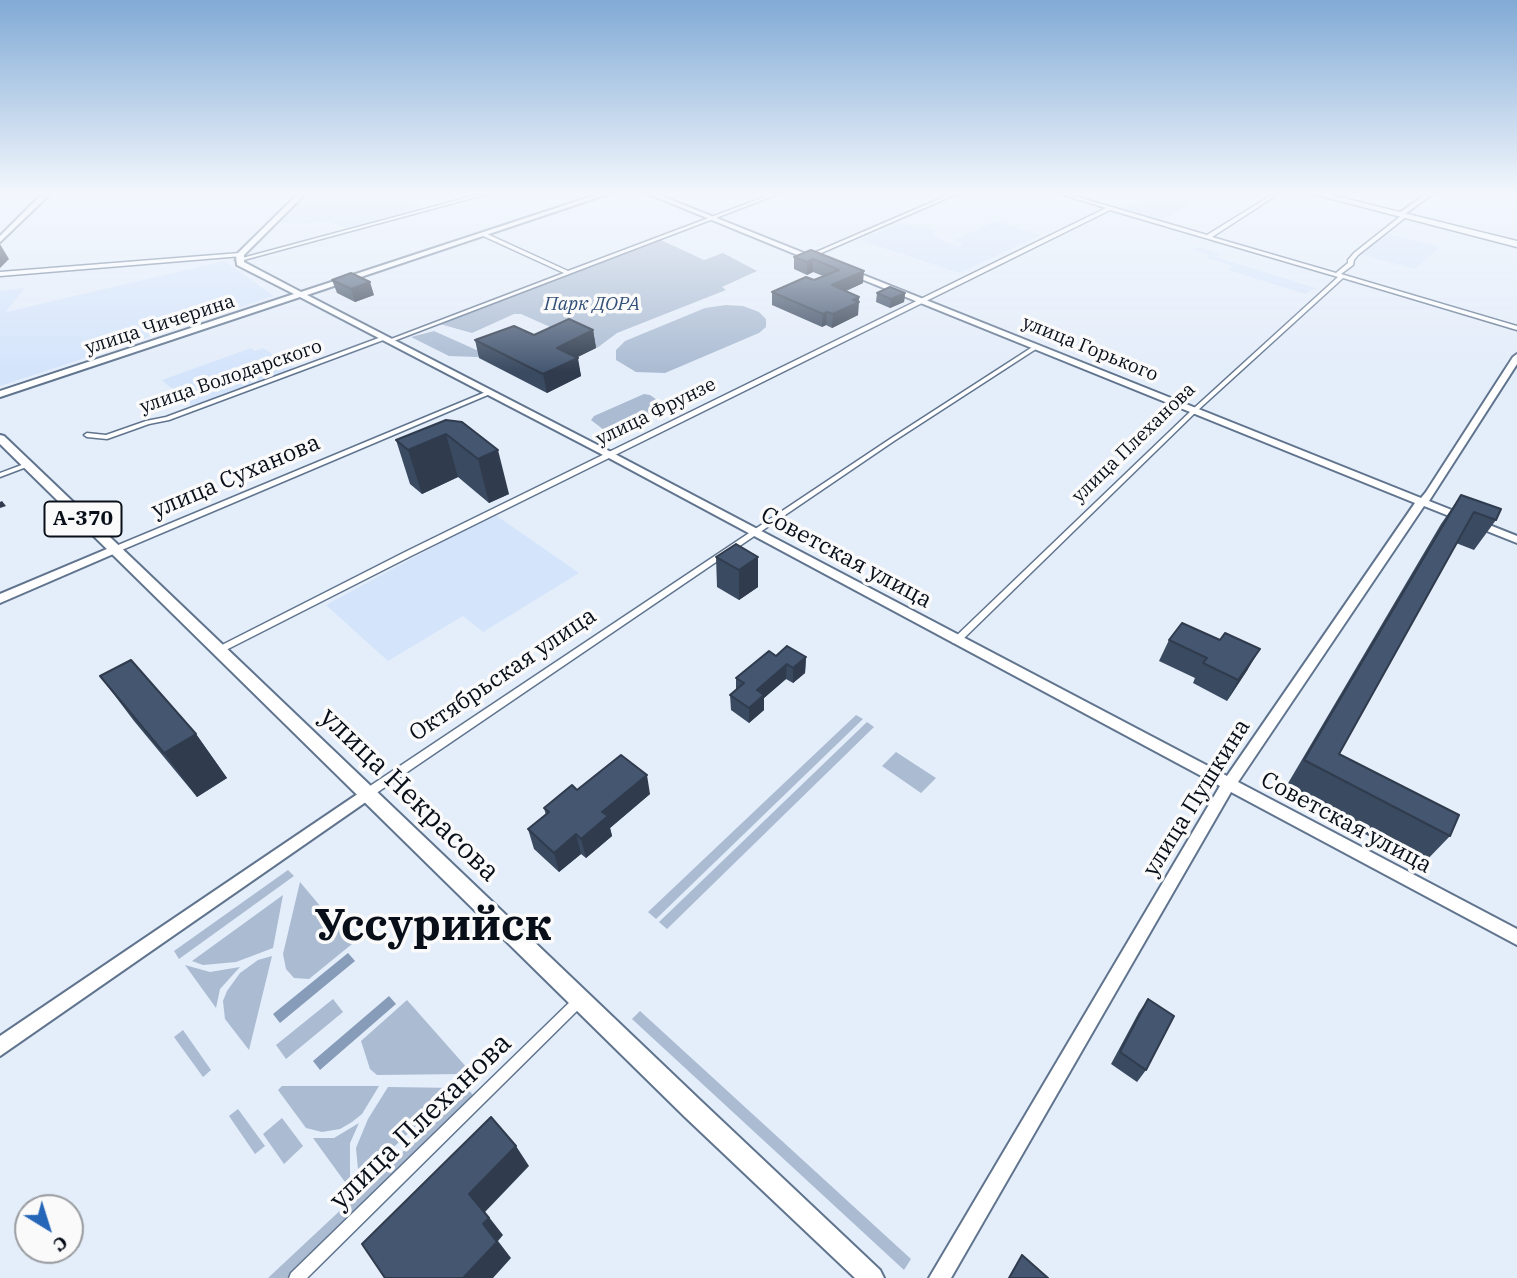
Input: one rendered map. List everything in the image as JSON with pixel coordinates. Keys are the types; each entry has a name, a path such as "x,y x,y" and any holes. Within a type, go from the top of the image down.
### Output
{"main road":[{"path":"239,257 243,253"},
{"name":"улица Чичерина","path":"0,394 427,253"},
{"path":"801,253 827,263"},
{"name":"Советская улица","path":"239,257 240,263 300,295 610,455 1517,937"},
{"name":"улица Горького","path":"839,268 1517,540"},
{"name":"улица Пушкина","path":"939,1278 1228,785 1421,501 1430,494 1517,357"},
{"name":"улица Некрасова","path":"0,438 580,1000 872,1278"},
{"name":"улица Суханова","path":"0,599 114,551"},
{"name":"Октябрьская улица","path":"0,1047 368,793"}],"street":[{"path":"0,274 239,257 256,253"},
{"path":"524,253 568,273"},
{"name":"улица Володарского","path":"87,435 107,437 148,422 167,419 622,253"},
{"path":"810,256 818,253"},
{"name":"улица Фрунзе","path":"219,650 1020,253"},
{"path":"1261,253 1517,328"},
{"name":"улица Плеханова","path":"957,641 1195,410 1339,276 1358,253"},
{"name":"Октябрьская улица","path":"368,793 892,440 1036,347"},
{"name":"улица Суханова","path":"114,551 488,393"},
{"path":"0,475 27,465"},
{"name":"улица Плеханова","path":"296,1278 580,1000"}],"shaded area":[{"path":"898,253 1003,253 960,273"},
{"path":"1201,253 1216,253 1220,254 1216,257 1316,288 1305,294 1228,270 1232,266 1205,257 1209,255"},
{"path":"1361,253 1434,253 1415,269 1359,254"},
{"path":"224,261 274,296 0,386 0,291 24,288 6,312"},
{"path":"251,348 255,351 263,348 297,369 193,407 162,380"},
{"path":"494,514 579,573 483,632 463,616 388,661 326,605"},
{"path":"348,953 355,961 280,1023 273,1014"},
{"path":"389,996 396,1004 320,1070 313,1061"}],"green space":[{"name":"Парк ДОРА","path":"628,253 688,253 704,260 723,253 757,271 722,287 726,290 617,333 597,348 521,314 514,314 472,333 440,324"},
{"path":"743,306 759,312 766,319 766,327 759,333 665,373 636,372 616,360 616,350 625,341 705,308"},
{"path":"434,331 486,354 477,357 449,356 411,337"},
{"path":"644,394 667,407 614,431 604,430 591,420 594,416"},
{"path":"856,715 863,719 656,919 648,912"},
{"path":"867,722 874,727 667,929 659,922"},
{"path":"896,752 936,778 921,793 882,766"},
{"path":"288,870 294,876 179,959 174,951"},
{"path":"300,882 352,944 309,979 294,978 286,969 283,954"},
{"path":"283,895 273,948 236,962 203,965 192,961"},
{"path":"272,956 249,1050 225,1019 223,1001 240,973 258,960"},
{"path":"185,965 210,972 240,967 220,989 216,1008"},
{"path":"333,999 343,1012 286,1059 276,1045"},
{"path":"407,1000 468,1069 462,1074 377,1075 370,1069 361,1041"},
{"path":"640,1011 911,1259 904,1270 632,1019"},
{"path":"183,1030 211,1070 203,1077 174,1037"},
{"path":"282,1086 379,1086 362,1114 340,1129 322,1132 306,1128 278,1090"},
{"path":"388,1087 456,1088 359,1180 356,1148 368,1119"},
{"path":"469,1090 476,1099 287,1278 268,1278"},
{"path":"238,1109 265,1146 255,1154 229,1116"},
{"path":"282,1118 303,1146 284,1164 263,1134"},
{"path":"359,1123 350,1143 350,1189 313,1138 334,1138"}],"building":[{"path":"805,253 818,253 864,271 832,285 859,297 853,300 859,302 833,314 823,314 772,292 806,277 814,280 839,270 813,259 807,262 794,257"},
{"path":"351,273 370,282 351,289 332,280"},
{"path":"890,287 905,293 891,299 877,293"},
{"path":"569,319 593,330 557,348 578,358 543,374 475,340 514,326 534,335"},
{"path":"446,420 462,422 498,450 478,459 446,434 408,450 396,440"},
{"path":"1461,495 1501,509 1496,520 1474,512 1339,754 1459,815 1450,836 1304,760"},
{"path":"736,544 758,557 739,570 716,557"},
{"path":"1182,623 1220,640 1225,633 1260,649 1238,680 1203,663 1207,658 1169,640"},
{"path":"787,646 806,657 793,668 787,664 757,690 764,695 749,708 730,695 744,683 736,678 769,651 776,656"},
{"path":"131,660 196,734 164,753 100,676"},
{"path":"621,755 647,775 602,812 608,816 581,839 576,834 554,853 528,829 549,812 544,808 572,785 577,790"},
{"path":"1148,999 1174,1016 1146,1070 1120,1052"},
{"path":"491,1117 516,1146 469,1194 489,1218 483,1224 497,1242 463,1278 385,1278 362,1244"},
{"path":"1022,1255 1048,1278 1009,1278"}],"district":[{"name":"Уссурийск","path":"433,927"}]}
